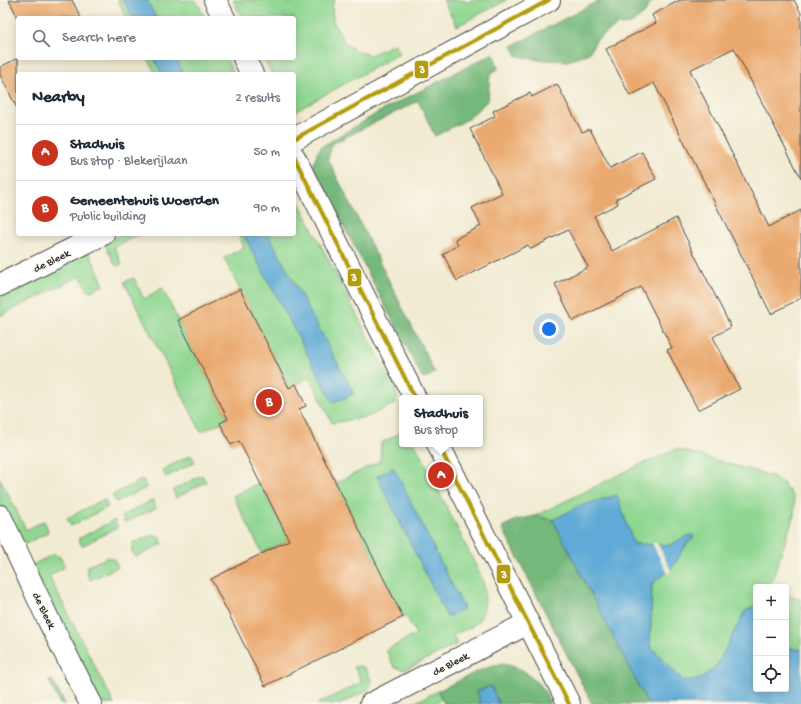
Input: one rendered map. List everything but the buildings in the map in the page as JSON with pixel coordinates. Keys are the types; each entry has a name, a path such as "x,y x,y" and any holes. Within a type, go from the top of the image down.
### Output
{"street":[{"path":"215,0 223,16"},
{"path":"296,138 549,0"},
{"path":"245,60 251,72"},
{"path":"296,161 413,395"},
{"name":"de Bleek","path":"0,285 99,236"},
{"path":"440,447 570,704"},
{"name":"de Bleek","path":"0,516 48,619 91,704"},
{"name":"de Bleek","path":"371,704 528,623"}],"green space":[{"path":"118,0 196,0 204,16 126,16"},
{"path":"233,0 286,0 288,4 296,0 335,0 332,6 333,21 345,43 355,51 370,55 395,44 400,53 296,111 296,72 271,72 264,60 296,60 296,16 241,16"},
{"path":"443,0 465,0 466,3 471,0 507,0 457,26"},
{"path":"600,0 655,0 649,4 645,13 631,24 618,25 597,39 589,53 568,61 539,60 517,56 512,46"},
{"path":"494,53 498,69 490,74 488,100 470,118 435,136 418,101 332,144 328,159 435,373 423,379 313,167 317,153 321,147 379,112"},
{"path":"148,60 227,60 233,72 155,72"},
{"path":"296,197 396,391 397,398 394,404 367,417 332,423 310,377 289,388 224,258 244,247 239,236 244,236 333,402 354,394 269,236 296,236"},
{"path":"118,236 136,236 114,247 122,264 116,266 104,243"},
{"path":"89,252 104,285 89,292 80,276 0,316 0,297"},
{"path":"134,278 144,299 162,288 228,419 201,432 124,282"},
{"path":"399,434 399,447 416,447 483,580 485,600 483,612 477,622 471,627 453,635 457,644 405,670 394,667 386,650 416,634 406,616 403,617 336,483 380,461 381,443","holes":["393,468 464,608 447,617 377,476"]},
{"path":"677,449 775,477 783,483 794,498 794,515 771,584 753,584 753,607 745,611 717,665 701,679 683,681 650,646 652,584 672,568 688,542 693,539 687,536 670,545 633,544 579,506 553,520 535,516 639,465"},
{"path":"191,455 195,462 166,477 162,470"},
{"path":"202,475 206,482 176,498 173,490"},
{"path":"0,478 26,530 44,521 48,532 21,546 0,504"},
{"path":"143,479 146,488 116,502 112,495"},
{"path":"260,482 289,540 262,553 233,496"},
{"path":"104,499 108,507 71,526 67,518"},
{"path":"153,500 156,508 125,523 122,516"},
{"path":"535,516 553,520 648,704 592,704 502,527 516,520"},
{"path":"114,520 118,527 82,546 78,539"},
{"path":"153,535 159,536 163,544 135,557 132,550 133,543"},
{"path":"54,554 60,557 65,567 49,576 114,704 101,704 30,566"},
{"path":"108,557 114,559 118,567 90,580 87,572 88,566"},
{"path":"789,596 801,600 801,650 789,648"},
{"path":"502,664 524,671 543,688 550,704 499,704 491,686 477,691 481,704 444,704 438,691 474,673"},
{"path":"360,666 365,668 371,679 371,685 368,690 341,704 317,704 362,682 354,667"},
{"path":"52,680 65,704 60,704 49,681"},
{"path":"438,691 442,699 432,704 412,704"}],"water":[{"path":"123,0 147,0 155,16 132,16"},
{"path":"155,60 177,60 183,72 161,72"},
{"path":"244,236 269,236 354,394 333,402"},
{"path":"394,468 464,609 447,617 377,476"},
{"path":"617,495 634,544 670,545 687,536 693,535 693,539 688,542 672,568 652,584 650,646 683,681 701,679 717,665 745,611 753,607 753,692 789,692 789,648 801,650 801,704 648,704 553,520 579,506"},
{"path":"491,686 499,704 481,704 477,691"}],"pier":[{"path":"652,543 657,543 671,571 668,574"}],"transit line":[{"name":"3","path":"296,138 549,0"},
{"name":"3","path":"296,161 413,395"},
{"name":"3","path":"440,447 569,704"}],"place":[{"name":"Gemeentehuis Woerden","path":"269,402"},
{"name":"Stadhuis","path":"441,475"}]}
